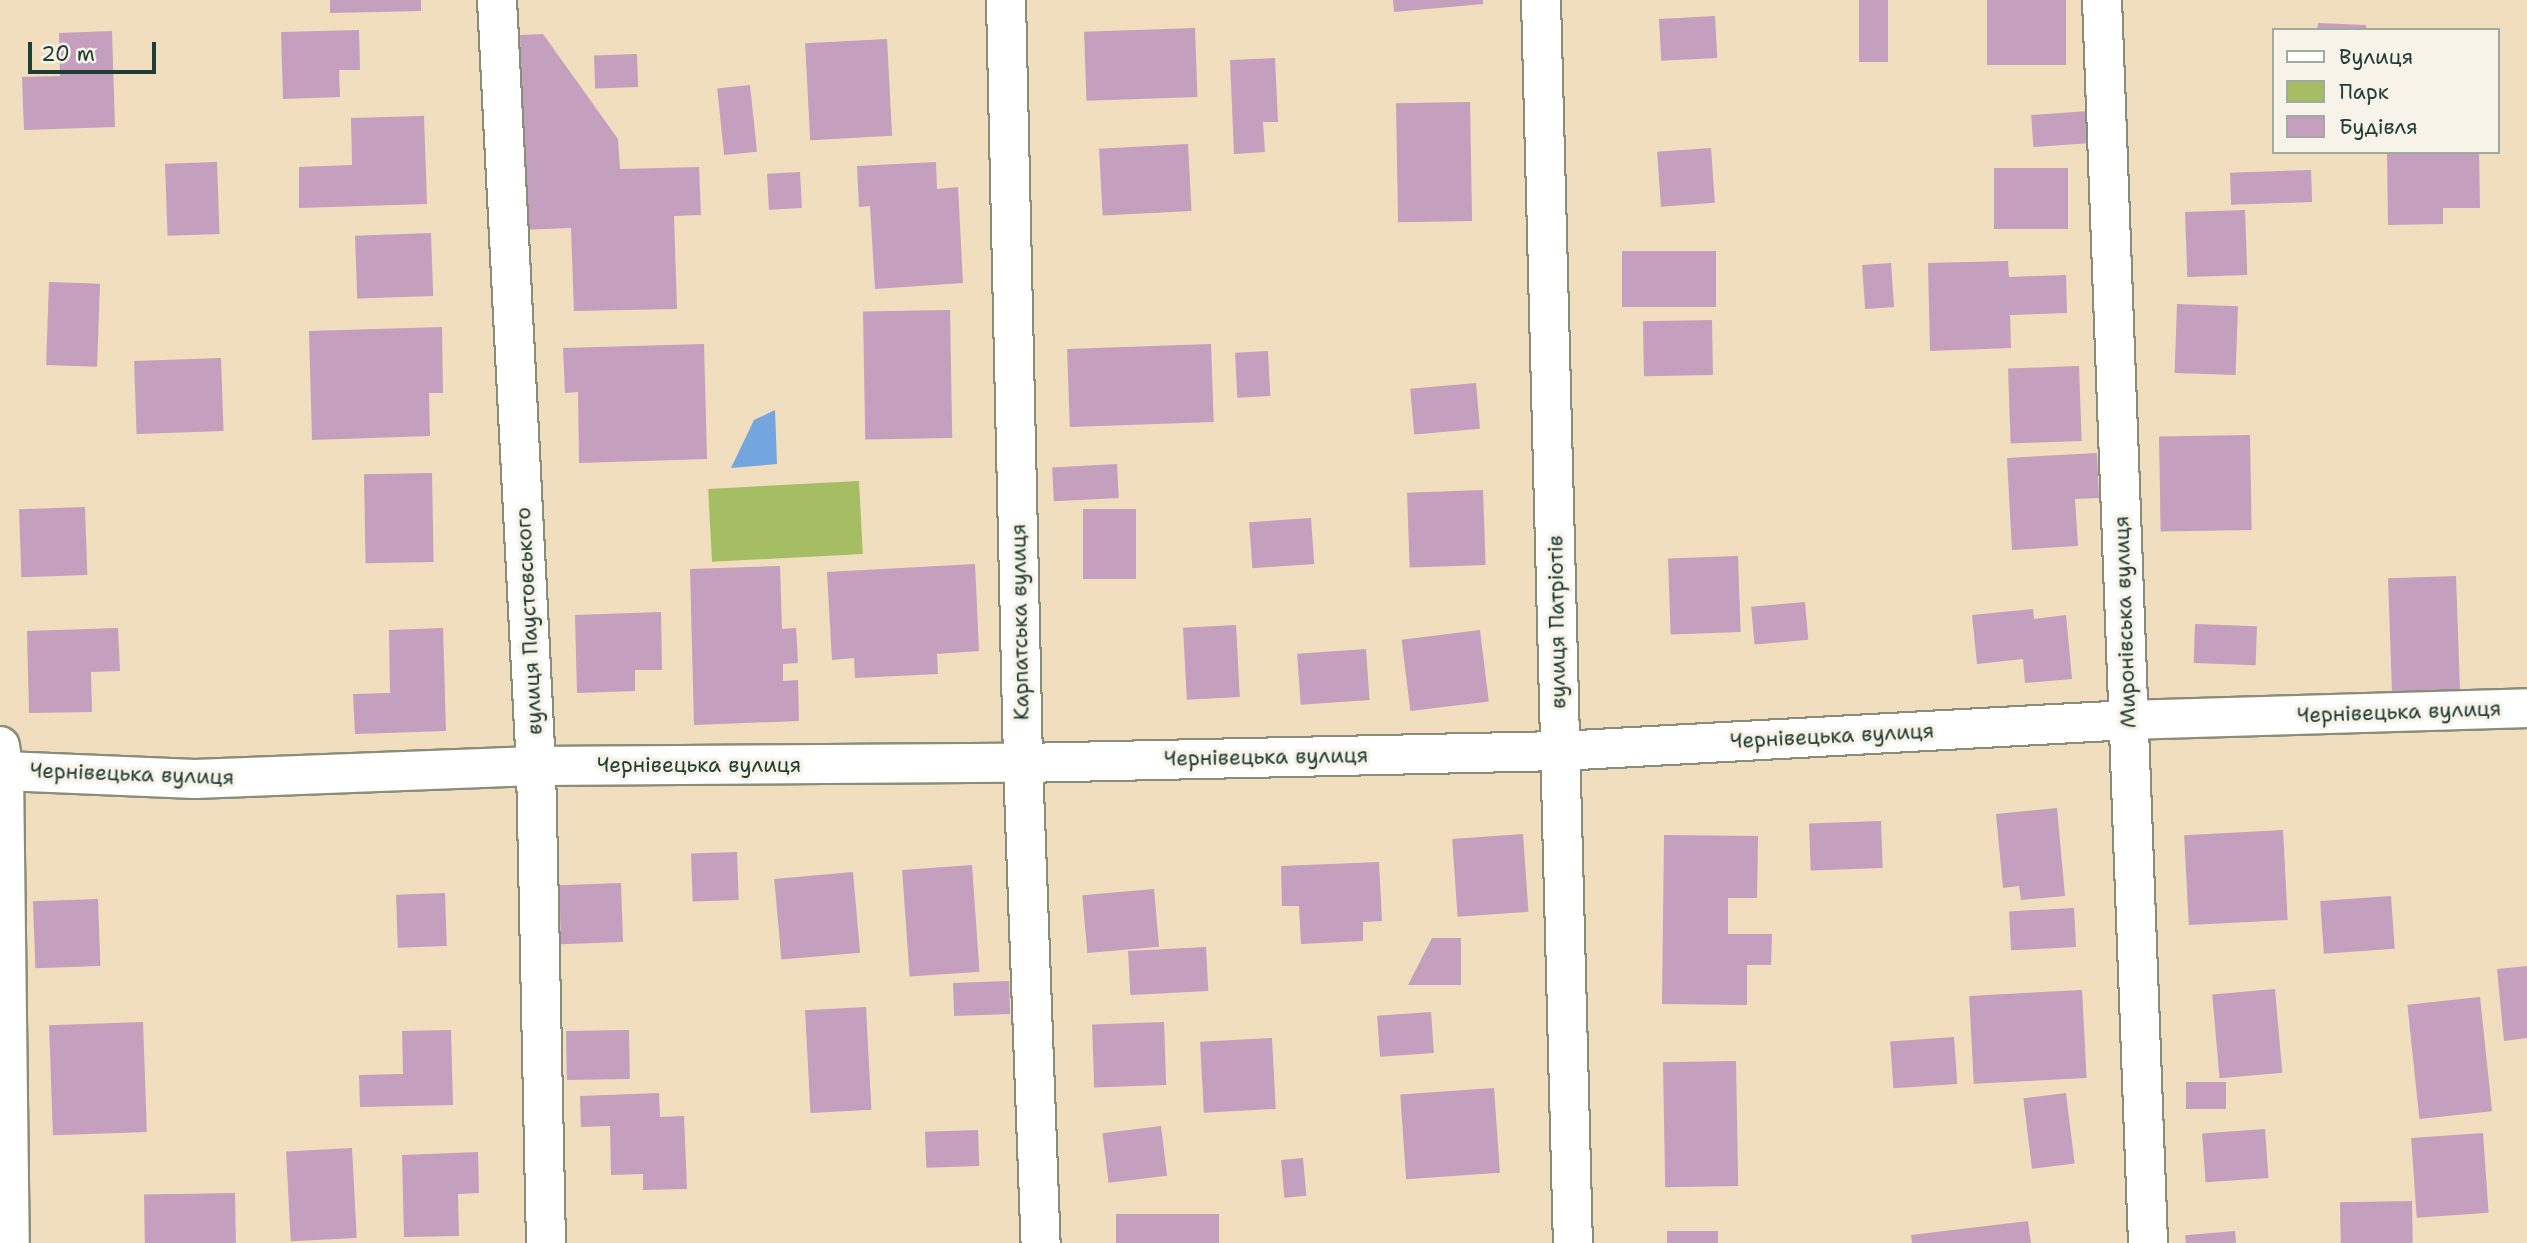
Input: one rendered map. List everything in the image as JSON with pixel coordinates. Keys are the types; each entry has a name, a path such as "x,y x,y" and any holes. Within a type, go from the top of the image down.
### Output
{"street":[{"name":"вулиця Паустовського","path":"497,0 536,766 546,1243"},
{"name":"Карпатська вулиця","path":"1006,0 1023,763 1041,1243"},
{"name":"вулиця Патріотів","path":"1541,0 1573,1243"},
{"name":"Миронівська вулиця","path":"2102,0 2148,1243"},
{"name":"Чернівецька вулиця","path":"2,758 195,779 536,766 1023,763 1560,751 2129,720 2527,708"},
{"path":"2,758 10,1243"}],"green space":[{"path":"859,481 863,554 712,562 708,489"}],"water":[{"path":"775,410 777,464 731,468 754,420"}],"building":[{"path":"330,0 421,0 421,11 330,13"},
{"path":"1393,0 1483,0 1483,4 1394,12"},
{"path":"1859,0 1888,0 1888,62 1859,62"},
{"path":"1987,0 2066,0 2066,65 1987,65"},
{"path":"1715,16 1717,58 1661,61 1659,19"},
{"path":"2318,23 2366,25 2366,28 2317,28"},
{"path":"1195,28 1197,97 1086,101 1084,32"},
{"path":"359,30 360,70 339,70 340,97 283,99 281,32"},
{"path":"112,31 115,127 24,130 22,77 60,76 59,33"},
{"path":"543,34 618,139 620,169 699,167 701,215 674,216 677,309 574,311 571,228 518,230 523,172 520,35"},
{"path":"887,39 892,136 810,140 805,43"},
{"path":"637,54 638,87 595,88 594,56"},
{"path":"1275,58 1278,122 1263,122 1265,152 1234,154 1230,60"},
{"path":"750,85 757,152 724,155 717,88"},
{"path":"1470,102 1472,221 1398,222 1396,103"},
{"path":"2089,111 2091,143 2033,147 2031,115"},
{"path":"424,116 427,204 299,208 299,167 352,165 351,118"},
{"path":"1188,144 1192,211 1103,216 1099,149"},
{"path":"1711,148 1715,203 1661,207 1657,152"},
{"path":"2387,154 2479,154 2480,208 2443,208 2443,224 2388,225"},
{"path":"217,162 220,234 168,236 165,164"},
{"path":"936,162 937,189 958,187 963,283 875,289 870,206 859,207 857,166"},
{"path":"1994,168 2068,168 2068,229 1994,229"},
{"path":"2311,170 2312,202 2231,205 2230,173"},
{"path":"800,172 802,208 769,210 767,174"},
{"path":"2245,210 2247,275 2187,277 2185,212"},
{"path":"431,233 433,296 357,299 355,236"},
{"path":"1622,251 1716,251 1716,307 1622,307"},
{"path":"2008,261 2009,277 2066,275 2067,313 2010,315 2011,348 1930,351 1928,263"},
{"path":"1891,263 1894,307 1865,309 1862,265"},
{"path":"49,282 100,284 97,367 46,365"},
{"path":"2177,304 2238,306 2236,375 2175,373"},
{"path":"950,310 952,438 865,439 863,312"},
{"path":"1712,320 1713,375 1644,376 1643,321"},
{"path":"442,327 443,393 429,393 430,436 312,440 309,331"},
{"path":"704,344 707,459 579,463 578,392 565,393 563,348"},
{"path":"1211,344 1214,422 1070,427 1067,349"},
{"path":"1268,351 1270,396 1237,398 1235,353"},
{"path":"221,358 224,431 137,434 134,361"},
{"path":"2079,366 2082,441 2011,443 2008,368"},
{"path":"1476,383 1480,429 1414,435 1410,389"},
{"path":"2250,435 2252,530 2161,532 2159,437"},
{"path":"2097,453 2099,498 2075,499 2078,546 2012,550 2007,458"},
{"path":"1117,464 1119,498 1054,501 1052,467"},
{"path":"432,473 434,562 366,563 364,474"},
{"path":"1483,490 1486,565 1410,568 1407,493"},
{"path":"85,507 87,575 21,577 19,509"},
{"path":"1083,509 1136,509 1136,579 1083,579"},
{"path":"1311,518 1314,564 1252,568 1249,522"},
{"path":"1738,556 1741,632 1671,634 1668,558"},
{"path":"975,564 979,651 937,654 938,674 855,678 854,658 832,660 827,572"},
{"path":"780,566 782,629 796,628 798,663 783,664 783,681 798,680 799,721 694,725 690,569"},
{"path":"2456,576 2460,690 2392,692 2388,578"},
{"path":"1805,602 1808,640 1755,645 1751,607"},
{"path":"2033,609 2034,619 2066,615 2072,679 2025,683 2023,659 1977,664 1972,615"},
{"path":"661,612 662,670 635,670 635,691 577,693 575,615"},
{"path":"2195,624 2257,626 2256,665 2194,663"},
{"path":"1236,625 1240,697 1187,700 1183,628"},
{"path":"118,628 120,671 91,672 92,712 29,713 27,631"},
{"path":"443,628 446,731 355,734 353,694 390,693 389,630"},
{"path":"1480,630 1489,701 1410,711 1402,640"},
{"path":"1366,649 1370,700 1301,705 1297,654"},
{"path":"2057,808 2065,896 2021,900 2019,886 2003,888 1996,814"},
{"path":"1881,821 1883,868 1811,870 1809,824"},
{"path":"2283,830 2288,920 2189,925 2184,835"},
{"path":"1523,834 1528,912 1458,917 1452,839"},
{"path":"1664,835 1758,836 1757,898 1728,898 1728,934 1772,934 1771,965 1747,965 1747,1005 1662,1004"},
{"path":"737,852 739,900 693,902 691,854"},
{"path":"1379,862 1382,921 1363,922 1363,941 1301,944 1299,906 1282,906 1281,866"},
{"path":"972,865 979,972 910,977 902,870"},
{"path":"853,872 860,953 781,960 774,879"},
{"path":"621,883 623,942 561,944 559,885"},
{"path":"1154,889 1159,947 1087,953 1082,895"},
{"path":"445,893 447,946 398,948 396,895"},
{"path":"2391,896 2395,949 2324,954 2320,901"},
{"path":"98,899 100,966 35,968 33,901"},
{"path":"2074,908 2076,947 2011,950 2009,911"},
{"path":"1432,938 1461,938 1461,985 1408,985"},
{"path":"1206,947 1208,991 1130,995 1128,951"},
{"path":"2527,966 2527,1038 2504,1041 2497,969"},
{"path":"1009,981 1010,1014 954,1016 953,983"},
{"path":"2275,989 2282,1073 2220,1078 2212,994"},
{"path":"2082,990 2087,1078 1974,1084 1969,996"},
{"path":"2480,997 2492,1111 2419,1119 2407,1005"},
{"path":"866,1007 871,1110 810,1113 805,1010"},
{"path":"1431,1012 1434,1053 1380,1057 1377,1016"},
{"path":"143,1022 147,1132 53,1135 49,1025"},
{"path":"1164,1022 1166,1085 1094,1087 1092,1025"},
{"path":"451,1030 453,1105 360,1107 359,1075 403,1074 402,1031"},
{"path":"629,1030 630,1079 567,1080 566,1031"},
{"path":"1954,1037 1957,1084 1893,1088 1890,1041"},
{"path":"1272,1038 1276,1109 1204,1113 1200,1042"},
{"path":"1736,1061 1738,1186 1665,1187 1663,1062"},
{"path":"2186,1082 2226,1082 2226,1109 2186,1109"},
{"path":"1494,1088 1500,1173 1406,1179 1400,1095"},
{"path":"659,1093 660,1117 684,1116 687,1189 643,1190 643,1174 611,1175 610,1126 581,1127 580,1096"},
{"path":"2066,1093 2075,1163 2032,1169 2023,1098"},
{"path":"1161,1126 1167,1176 1109,1183 1102,1133"},
{"path":"2265,1129 2268,1178 2206,1182 2202,1133"},
{"path":"978,1130 979,1166 926,1168 925,1132"},
{"path":"2483,1133 2489,1213 2417,1218 2411,1138"},
{"path":"352,1148 357,1238 291,1241 286,1151"},
{"path":"478,1152 479,1193 458,1194 459,1236 404,1237 402,1155"},
{"path":"1303,1158 1306,1196 1284,1198 1281,1160"},
{"path":"235,1193 236,1243 145,1243 144,1195"},
{"path":"2412,1201 2413,1243 2341,1243 2340,1202"},
{"path":"1116,1214 1219,1214 1219,1243 1116,1243"},
{"path":"2028,1221 2031,1243 1912,1243 1911,1235"},
{"path":"1667,1231 1718,1231 1718,1243 1667,1243"},
{"path":"2235,1231 2236,1243 2186,1243 2185,1235"}]}
